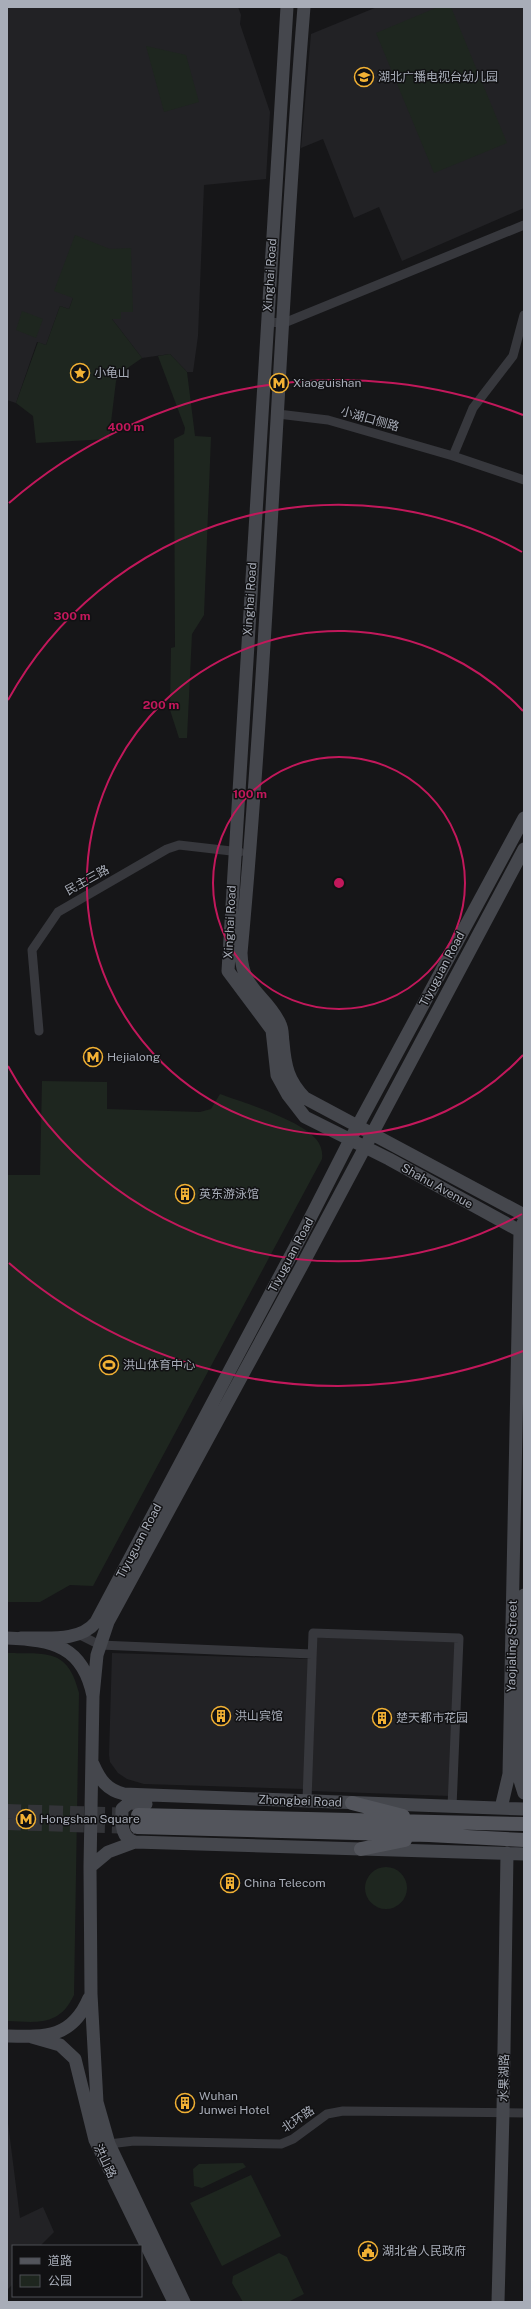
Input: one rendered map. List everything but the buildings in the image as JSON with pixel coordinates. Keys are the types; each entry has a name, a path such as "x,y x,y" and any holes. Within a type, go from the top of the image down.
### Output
{"main road":[{"name":"Xinghai Road","path":"287,7 234,851 228,971 272,1030 277,1075 299,1111 312,1122 350,1140"},
{"name":"Xinghai Road","path":"304,7 293,137 284,323 250,853 240,953 243,974 281,1024 284,1063 291,1082 311,1102 357,1125"},
{"name":"Tiyuguan Road","path":"80,1635 96,1622 300,1238 357,1125 524,818"},
{"name":"Tiyuguan Road","path":"93,1696 100,1645 108,1622 299,1272 364,1147 524,849"},
{"name":"Shahu Avenue","path":"357,1125 524,1214"},
{"name":"Shahu Avenue","path":"350,1140 523,1227"},
{"name":"Yaojialing Street","path":"501,1808 509,1774 523,1227"},
{"name":"Yaojialing Street","path":"524,1595 518,1774 524,1793"},
{"path":"7,1638 80,1635"},
{"path":"21,1638 55,1645 72,1652 87,1673 93,1696"},
{"name":"洪山路","path":"93,1696 90,1867 91,1994 93,2060 98,2108 109,2144 184,2302"},
{"name":"Zhongbei Road","path":"92,1761 102,1782 113,1790 124,1794 524,1809"},
{"path":"135,1842 130,1840 124,1833 123,1807 132,1803 156,1804 170,1796"},
{"path":"352,1803 429,1829"},
{"name":"Zhongbei Road","path":"138,1821 429,1829 524,1824"},
{"path":"361,1849 429,1829"},
{"name":"Zhongbei Road","path":"429,1829 524,1840"},
{"path":"90,1867 108,1852 135,1842 524,1854"},
{"name":"水果湖路","path":"498,2302 504,2113 506,1853"},
{"path":"7,2036 32,2037 59,2033 72,2025 84,2010 91,1994"},
{"name":"洪山路","path":"32,2037 60,2045 75,2059 95,2140 174,2302"}],"street":[{"path":"267,322 284,323 524,225"},
{"path":"453,456 473,408 513,356 524,315"},
{"name":"小湖口侧路","path":"278,414 328,420 453,456 524,480"},
{"name":"民主三路","path":"39,1031 32,950 58,912 167,849 179,845 250,853"},
{"path":"307,1800 313,1633 458,1638 452,1807"},
{"path":"80,1635 100,1645 312,1654"},
{"name":"北环路","path":"109,2144 134,2142 281,2144 293,2139 327,2114 343,2111 524,2113"}],"shaded area":[{"path":"7,7 238,7 241,15 240,24 270,112 266,179 204,185 198,336 193,372 187,372 170,354 142,358 112,319 73,298 69,309 60,306 46,345 37,342 16,403 7,400"},
{"path":"377,7 524,7 524,208 402,261 379,207 354,218 323,139 301,148 311,34"},
{"name":"楚天都市花园","path":"317,1636 456,1641 450,1796 311,1791"},
{"path":"112,1653 308,1659 304,1789 144,1784 127,1779 118,1773 110,1762 109,1755"},
{"path":"7,2115 20,2218 43,2207 54,2232 41,2245 12,2245 12,2285 7,2290"}],"green space":[{"path":"438,7 451,7 507,143 434,173 376,33"},
{"path":"146,46 186,55 199,102 164,112"},
{"path":"75,235 110,249 131,248 133,312 121,312 121,319 112,319 142,358 119,374 116,381 109,439 36,443 33,416 16,403 38,342 46,345 60,306 69,309 73,298 54,291"},
{"path":"22,311 43,319 36,338 16,330"},
{"path":"170,354 187,372 195,436 211,437 204,615 192,634 187,738 179,738 170,710 171,648 175,647 174,439 184,434 185,428 158,356"},
{"name":"洪山体育中心","path":"42,1081 107,1082 107,1109 200,1112 211,1109 220,1094 257,1107 298,1125 316,1139 322,1151 322,1159 93,1586 70,1585 40,1602 7,1602 7,1175 40,1175"},
{"name":"Hongshan Square","path":"7,1653 33,1653 54,1656 69,1668 79,1693 74,1995 61,2013 54,2018 37,2022 7,2021"},
{"path":"382,1867 390,1867 398,1870 404,1876 407,1888 404,1900 398,1906 390,1909 382,1909 374,1906 368,1900 365,1892 365,1884 368,1876 374,1870"},
{"path":"243,2163 246,2167 202,2188 194,2186 193,2169 199,2164"},
{"path":"251,2175 281,2236 222,2266 190,2203"},
{"path":"279,2253 287,2257 304,2294 288,2302 243,2302 232,2283 233,2276"}],"tunnel":[{"path":"7,1811 138,1815"},
{"path":"7,1823 135,1827"}],"place":[{"name":"湖北广播电视台幼儿园","path":"364,77"},
{"name":"小龟山","path":"80,373"},
{"name":"Xiaoguishan","path":"279,383"},
{"name":"Hejialong","path":"93,1057"},
{"name":"英东游泳馆","path":"185,1194"},
{"name":"洪山体育中心","path":"109,1365"},
{"name":"洪山宾馆","path":"221,1716"},
{"name":"楚天都市花园","path":"382,1718"},
{"name":"Hongshan Square","path":"26,1819"},
{"name":"China Telecom","path":"230,1883"},
{"name":"Wuhan Junwei Hotel","path":"185,2103"},
{"name":"湖北省人民政府","path":"368,2251"}]}
